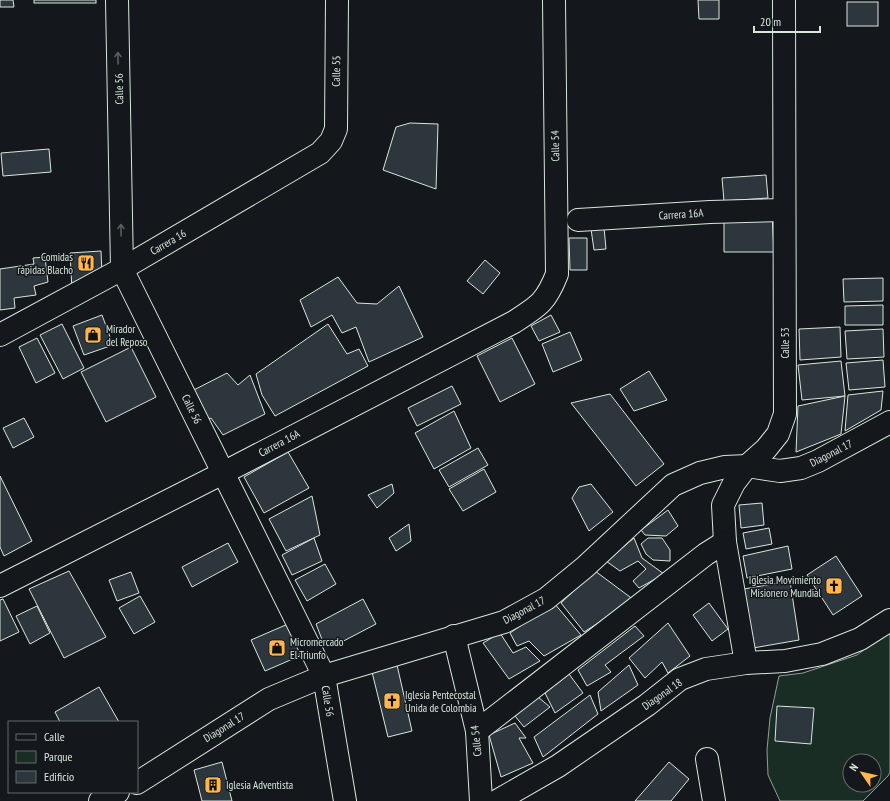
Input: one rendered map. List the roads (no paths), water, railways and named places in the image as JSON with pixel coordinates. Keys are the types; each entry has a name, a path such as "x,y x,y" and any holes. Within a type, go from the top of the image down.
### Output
{"street":[{"name":"Calle 56","path":"117,0 122,268 324,676 344,801"},
{"name":"Calle 55","path":"331,141 336,129 337,0"},
{"name":"Calle 54","path":"550,290 557,274 554,0"},
{"name":"Calle 53","path":"746,663 725,542 723,505 728,493 747,466 766,449 778,434 785,414 784,0"},
{"name":"Carrera 16","path":"0,335 122,268 320,153 331,141"},
{"name":"Carrera 16A","path":"578,220 710,212 784,210"},
{"name":"Carrera 16A","path":"0,586 224,473 514,322 540,306 550,290"},
{"name":"Diagonal 17","path":"138,782 269,699 324,676 504,622 546,599 585,566 673,485 700,473 725,467 747,466 780,471 801,468 818,461 890,422"},
{"path":"477,731 706,554 725,542"},
{"name":"Diagonal 18","path":"497,801 558,766 680,679 706,669 746,663 785,661 822,654 860,639 890,620"},
{"name":"Calle 54","path":"454,636 477,731 480,801"},
{"path":"707,759 714,801"},
{"path":"100,801 116,793"}],"place":[{"name":"Comidas rápidas Blacho","path":"86,263"},
{"name":"Mirador del Reposo","path":"93,335"},
{"name":"Iglesia Movimiento Misionero Mundial","path":"834,586"},
{"name":"Micromercado El Triunfo","path":"277,648"},
{"name":"Iglesia Pentecostal Unida de Colombia","path":"392,701"},
{"name":"Iglesia Adventista","path":"213,785"}]}
